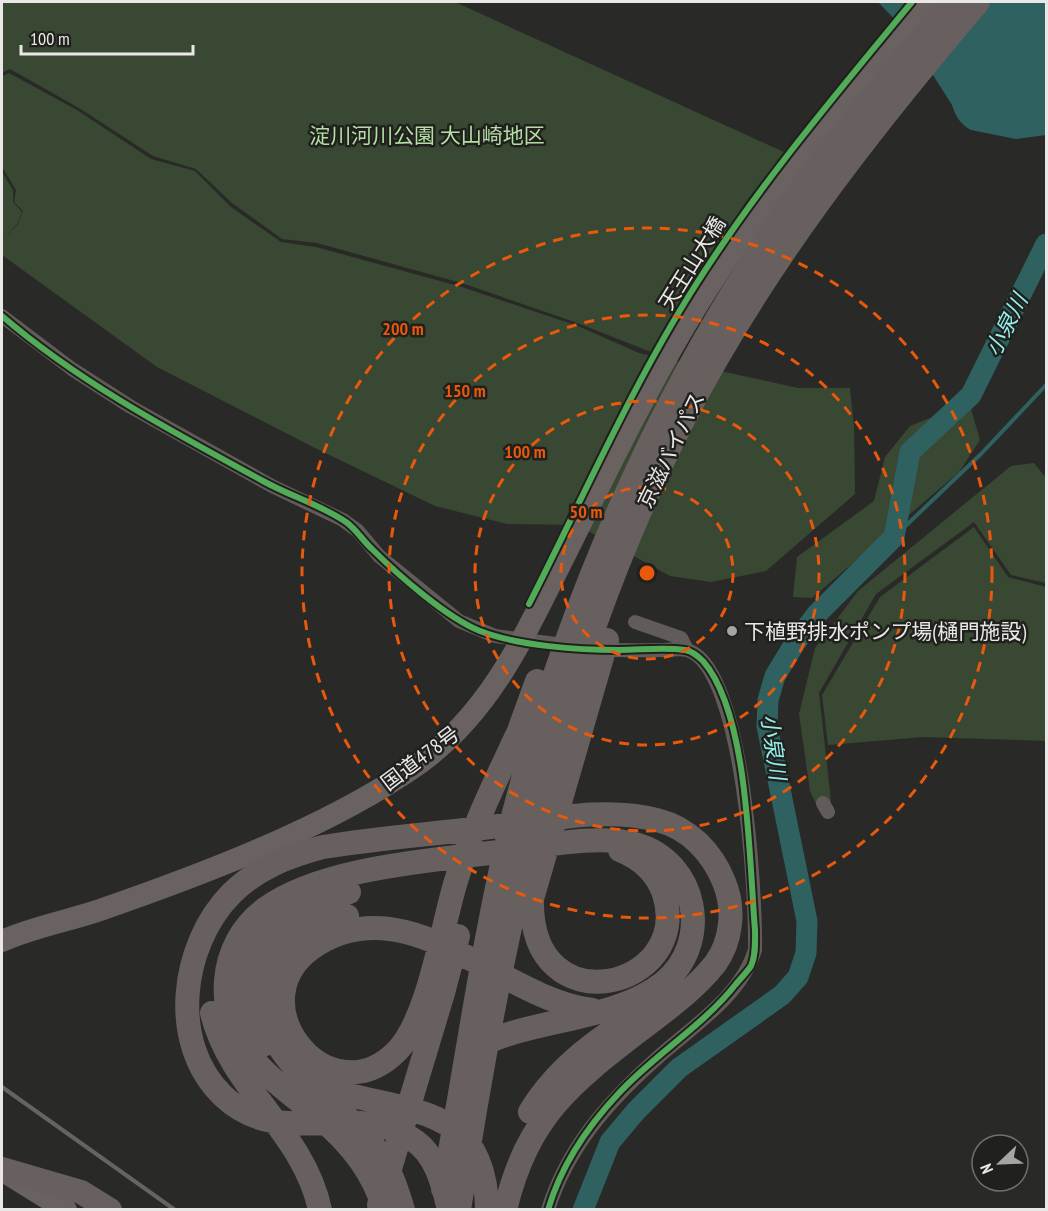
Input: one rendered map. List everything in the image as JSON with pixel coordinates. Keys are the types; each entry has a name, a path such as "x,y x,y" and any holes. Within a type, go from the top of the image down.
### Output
{"highway":[{"name":"国道478号","path":"4,938 150,893 259,848 357,803 419,763 461,728 503,674 643,401 684,328 727,260 818,132 926,2"},
{"name":"京滋バイパス","path":"495,960 515,811 535,738 575,620 630,489 709,333 789,206 890,76 953,2"},
{"name":"京滋バイパス","path":"495,960 545,781 573,692 611,584 682,422 761,285 806,217 898,96 978,2"},
{"path":"377,1209 443,993 479,854 517,735 555,634 612,507 676,384 709,333"},
{"path":"574,843 618,849 633,855 646,865 663,891 667,905 663,939 643,967 619,980 598,983 579,980 562,971 547,958 536,938 532,899 625,581 682,422"},
{"path":"517,735 493,786 456,880 441,936 438,948 432,970 423,999 405,1042 383,1062 354,1071 326,1067 314,1061 294,1041 284,1015 285,988 289,976 296,964 316,945 357,929 384,928 430,939 440,944 460,953 538,995 584,1009 616,1011 650,1007 693,987"},
{"path":"450,1209 431,1158 422,1146 396,1130 369,1124 308,1126 271,1120 246,1113 214,1086 192,1045 188,997 190,978 199,944 219,909 231,895 263,869 284,859 323,847 614,815 658,820 676,827 693,837 705,849 717,866 730,902 731,921 726,939 714,964 693,987 578,1080 551,1107 490,1208"},
{"path":"366,856 432,845 559,831 596,828 628,830 665,846 678,855 696,878 705,913 700,950 692,965 681,981 666,995 580,1052 550,1082 524,1121 513,1144 490,1208"},
{"path":"384,1209 375,1186 353,1151 319,1117 278,1086 251,1060 233,1031 228,1015 226,980 229,962 240,935 292,884 366,856 465,830"},
{"path":"328,1209 304,1156 241,1078 223,1048 212,1012 210,973 219,941 242,908 266,888 475,855 574,843 632,843 650,849 674,868 683,880 693,906 693,932 689,946 676,970 652,990 614,1008 506,1033 477,1047 463,1058 449,1083 446,1102 445,1135 450,1209"},
{"path":"475,855 305,907 278,925 258,950 248,981 248,1004 253,1026 267,1053 290,1074 330,1090 436,1117 467,1140 480,1168 490,1208"},
{"path":"403,1209 392,1177 374,1146 348,1117 298,1072 279,1049 267,1016 266,998 276,963 287,948 310,928 331,919 350,915 395,915 437,928 547,986 574,995 611,1000 652,990"},
{"path":"490,1208 495,960"},
{"path":"439,1209 495,960"},
{"path":"459,1209 495,960"},
{"path":"268,1112 300,1157 310,1177 320,1209"},
{"path":"2,1170 66,1209"},
{"path":"2,1170 81,1192 110,1209"}],"street":[{"path":"2,316 72,369 131,407 272,486 349,521 379,556 459,621 486,633 536,643 615,650 687,650 700,658 718,683 733,730 743,789 755,950 750,966 722,1002 619,1092 588,1129 576,1145 548,1209"},
{"path":"635,622 681,638 687,650"}],"green space":[{"name":"淀川河川公園 大山崎地区","path":"2,2 455,2 784,152 745,203 651,352 580,324 465,284 317,243 282,239 232,203 196,169 153,156 79,108 10,69 2,73"},
{"path":"9,73 77,110 151,159 195,171 231,207 281,242 316,247 462,287 578,326 639,353 798,388 850,388 854,426 855,494 766,571 711,582 670,576 577,525 507,524 435,506 315,448 157,367 2,255 2,172 13,190 13,202 22,212 18,223 3,240 18,224 23,211 14,202 16,190 2,167 2,76"},
{"path":"971,409 980,440 959,472 812,598 793,597 797,557 874,501 885,457 910,426 948,411"},
{"path":"1034,463 1046,478 1046,583 1011,575 974,522 876,594 819,693 831,801 820,813 810,791 799,714 815,648 858,591 1011,466"},
{"path":"974,527 1008,577 1046,587 1046,741 923,737 828,745 822,695 880,597"}],"water":[{"path":"878,2 1046,2 1046,135 1016,139 971,130 961,123 903,28"}],"waterway":[{"name":"小泉川","path":"583,1210 610,1142 636,1111 679,1068 782,995 798,977 806,953 807,921 767,726 768,700 775,676 795,643 816,615 894,537 910,452 971,395 1046,244"},
{"path":"894,537 981,454 1046,385"}],"railway":[{"path":"2,1087 175,1210"}],"cycle path":[{"name":"天王山大橋","path":"529,604 629,403 695,286 772,176 912,2"},
{"path":"2,316 63,363 128,405 263,481 346,522 368,546 409,583 467,625 495,636 549,646 603,650 685,650 695,654 703,661 718,685 730,716 744,789 755,930 753,962 723,999 633,1079 596,1119 568,1162 553,1193 548,1210"}],"place":[{"name":"下植野排水ポンプ場(樋門施設)","path":"732,631"}]}
